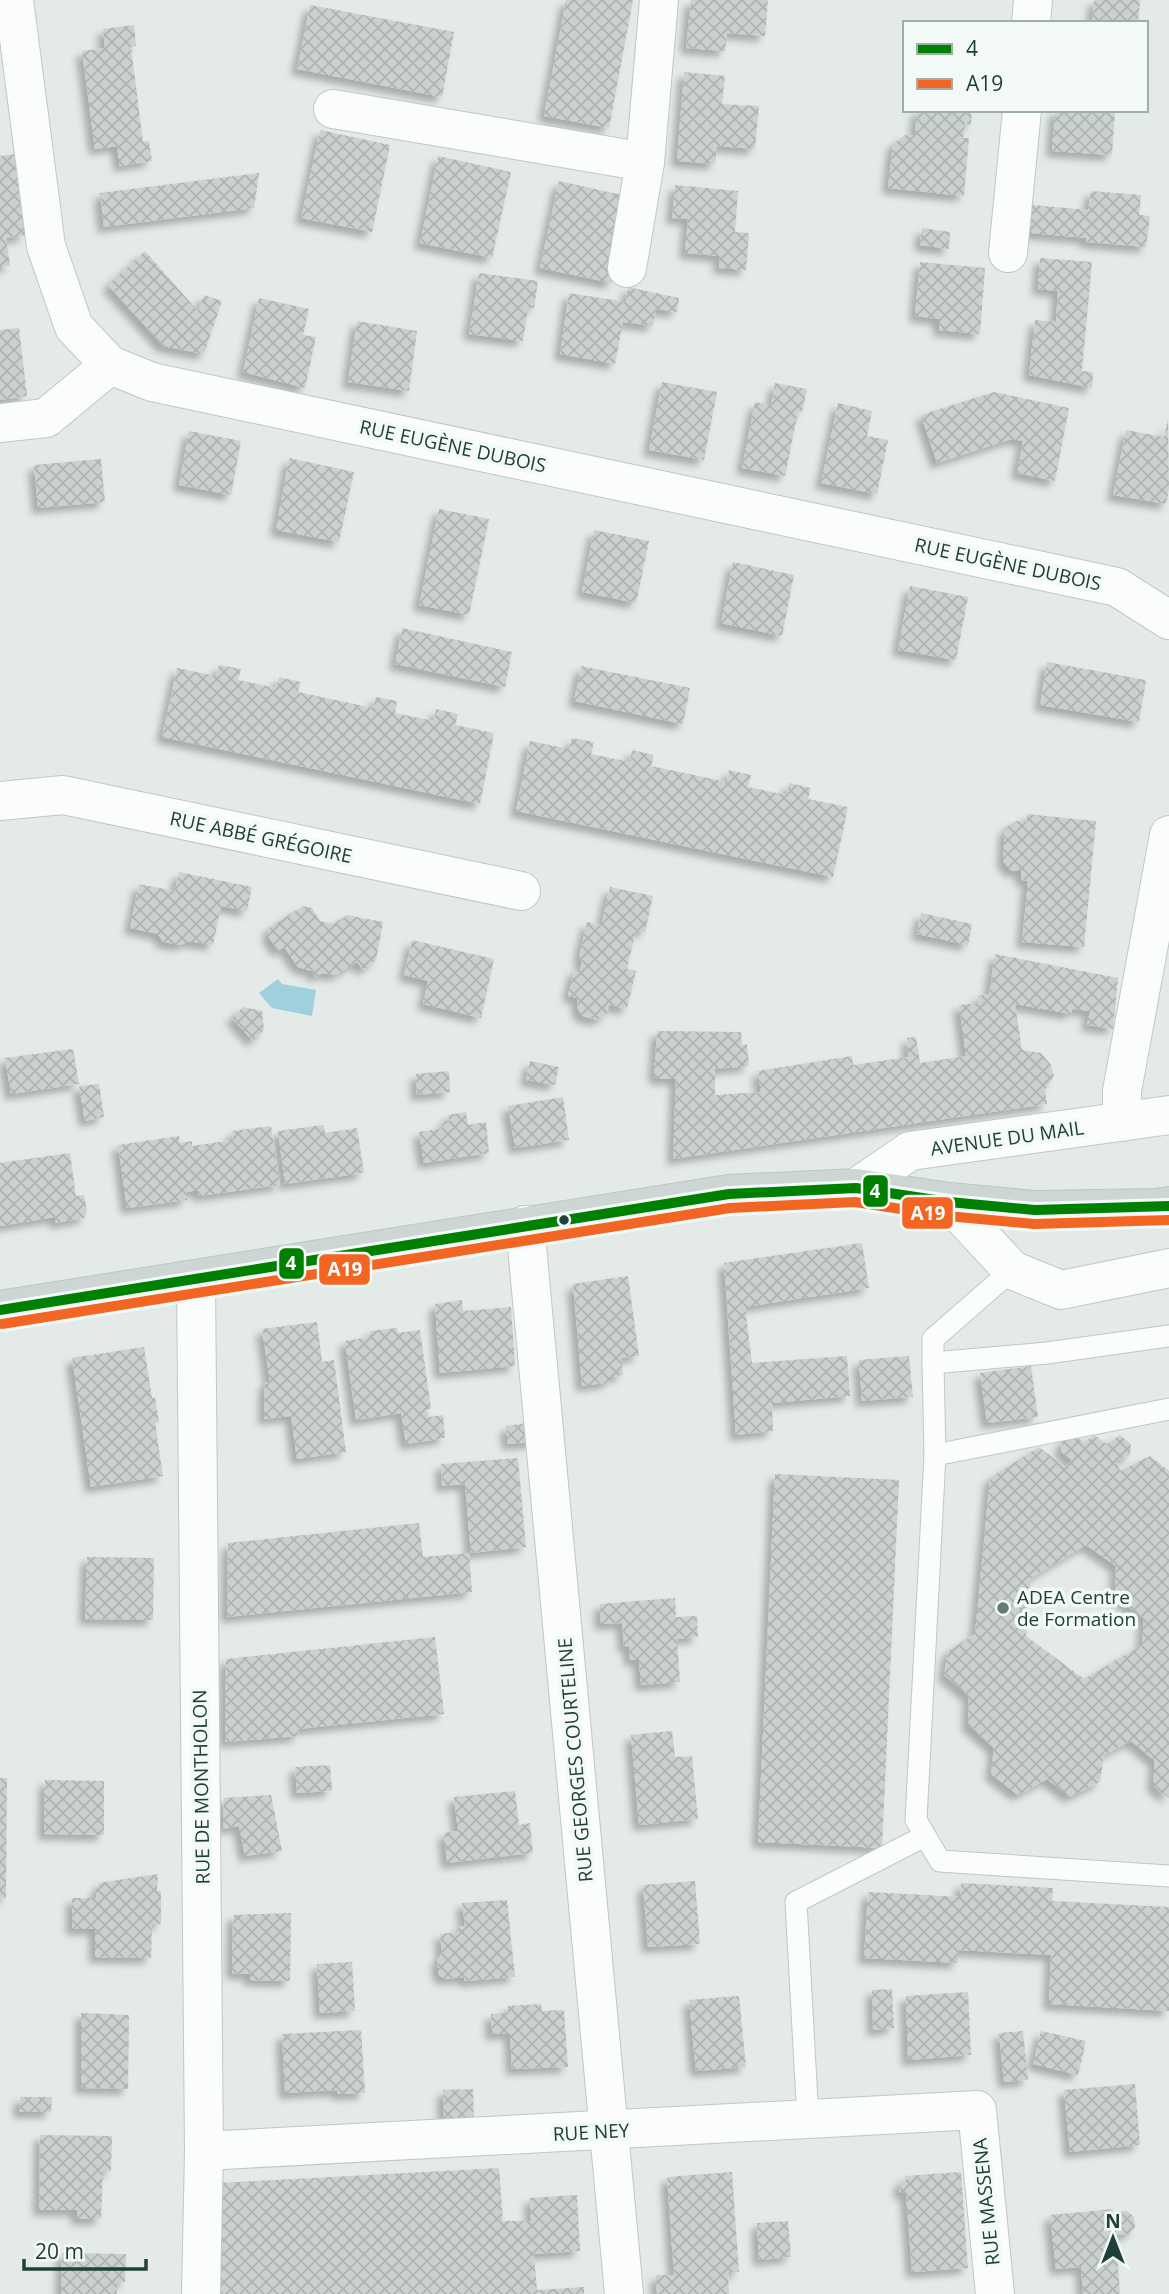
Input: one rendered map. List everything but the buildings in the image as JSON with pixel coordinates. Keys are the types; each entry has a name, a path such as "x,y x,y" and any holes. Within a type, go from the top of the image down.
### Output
{"main road":[{"path":"0,1310 729,1194 856,1188 948,1202 1035,1210 1169,1206"}],"street":[{"name":"RUE EUGÈNE DUBOIS","path":"14,0 46,246 74,327 110,365 152,382 1117,587 1169,620"},
{"path":"627,268 645,162 659,0"},
{"path":"1031,21 1033,0"},
{"path":"333,109 645,162"},
{"path":"1008,253 1022,112"},
{"path":"0,423 46,418 110,365"},
{"name":"RUE ABBÉ GRÉGOIRE","path":"0,801 63,795 521,891"},
{"path":"1122,1122 1122,1091 1169,835"},
{"name":"AVENUE DU MAIL","path":"856,1188 910,1151 1169,1115"},
{"path":"948,1202 1012,1270 1061,1290 1169,1268"},
{"name":"RUE GEORGES COURTELINE","path":"526,1226 624,2294"},
{"name":"RUE DE MONTHOLON","path":"195,1281 204,2151 201,2294"},
{"name":"RUE NEY","path":"204,2151 977,2110"},
{"name":"RUE MASSENA","path":"977,2110 995,2294"}],"lane":[{"path":"1012,1270 933,1339 935,1455 916,1820 940,1861 1169,1876"},
{"path":"933,1363 1046,1353 1169,1336"},
{"path":"935,1455 1169,1409"},
{"path":"807,2120 796,1902 925,1836"}],"water":[{"path":"278,979 282,984 316,990 312,1016 272,1008 259,993"}],"transit line":[{"name":"4","path":"0,1310 729,1194 856,1188 949,1202 1035,1210 1169,1206"},
{"name":"A19","path":"2,1324 730,1208 855,1202 947,1216 1034,1224 1169,1220"}],"place":[{"name":"ADEA Centre de Formation","path":"1003,1608"}]}
